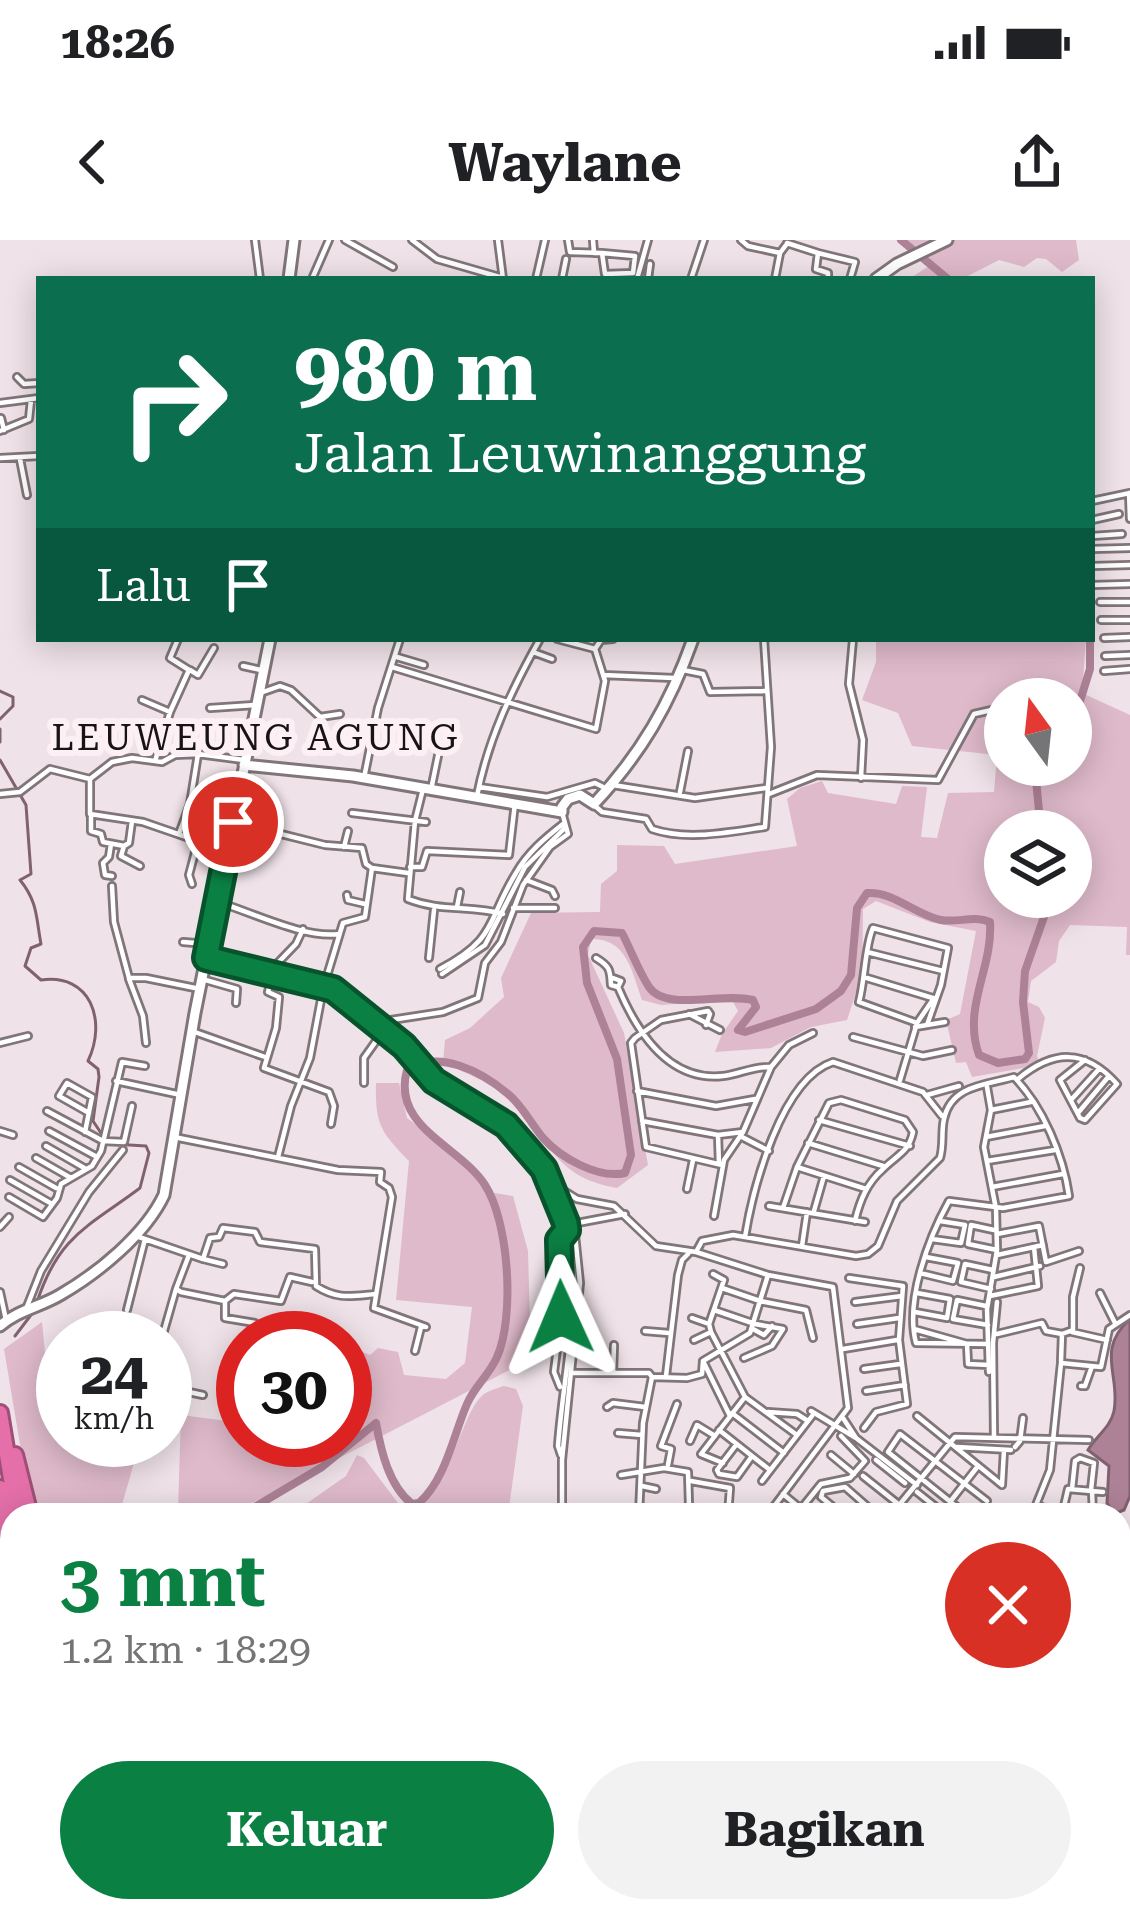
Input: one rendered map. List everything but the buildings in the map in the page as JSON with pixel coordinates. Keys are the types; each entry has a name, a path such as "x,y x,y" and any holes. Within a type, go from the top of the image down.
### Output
{"highway":[{"path":"0,1415 15,1503"},
{"path":"0,1415 10,1436 26,1503"}],"main road":[{"path":"289,276 294,240"},
{"path":"877,276 932,242 947,240"},
{"path":"3,1323 65,1292 140,1237 164,1195 242,762 269,642"},
{"path":"563,818 576,796 592,802 608,786 646,735 672,691 690,642"},
{"path":"242,762 478,791 563,818"},
{"path":"478,791 563,818"}],"street":[{"path":"255,240 260,276"},
{"path":"313,276 329,240"},
{"path":"345,240 393,267"},
{"path":"412,240 437,259 493,276"},
{"path":"498,240 503,276"},
{"path":"537,276 545,240"},
{"path":"568,240 570,252 598,253 635,256 633,273 605,274 598,253 593,240"},
{"path":"638,276 648,240"},
{"path":"692,276 704,240"},
{"path":"741,240 780,253"},
{"path":"776,276 780,253 788,242 855,262 851,276"},
{"path":"818,253 816,269 828,276"},
{"path":"563,276 566,259"},
{"path":"648,276 650,264"},
{"path":"17,377 24,384 36,382"},
{"path":"0,404 36,399"},
{"path":"2,418 2,431 29,419 31,400"},
{"path":"0,458 36,456"},
{"path":"20,457 27,495"},
{"path":"1095,500 1130,493 1130,519"},
{"path":"1095,519 1119,514"},
{"path":"1095,536 1122,534"},
{"path":"1095,549 1130,548"},
{"path":"1095,566 1130,565"},
{"path":"1095,585 1130,584"},
{"path":"1100,602 1130,602"},
{"path":"1101,620 1130,620"},
{"path":"1104,638 1130,637"},
{"path":"177,642 170,658 198,675 214,647"},
{"path":"364,776 400,642"},
{"path":"538,642 487,750 478,791 548,796 596,783 695,798 767,792 812,776 938,780 971,717 984,710"},
{"path":"568,642 595,649"},
{"path":"595,649 600,642"},
{"path":"592,802 602,812 646,819 654,831 711,835 765,827 771,742 764,642"},
{"path":"853,642 849,684 863,740 861,778"},
{"path":"392,667 596,729 603,675 595,649"},
{"path":"533,652 552,659"},
{"path":"1105,656 1130,655"},
{"path":"397,658 424,665"},
{"path":"243,666 262,670"},
{"path":"1104,671 1130,669"},
{"path":"155,760 189,670"},
{"path":"603,675 703,674 710,692 765,691"},
{"path":"257,692 280,686 291,689 320,717 340,714"},
{"path":"142,700 170,712"},
{"path":"210,708 255,705"},
{"path":"176,755 183,732 197,730"},
{"path":"439,751 415,821 408,899 434,910 555,908"},
{"path":"679,794 688,751"},
{"path":"179,834 190,804 198,754"},
{"path":"0,794 20,792 50,769 90,779 118,760 198,754 242,762"},
{"path":"90,779 90,830 101,833 103,841 124,846 129,843 132,820"},
{"path":"213,806 234,817 344,848 364,849 366,864 372,868 409,870 422,867 427,851 509,855 515,803"},
{"path":"352,813 426,822"},
{"path":"92,814 132,820 198,842"},
{"path":"364,1082 364,1058 393,1019 430,1015 478,998 485,963 501,942 505,911 522,864 563,818 568,834 550,848 526,880 505,911 477,954 441,971"},
{"path":"344,848 348,831"},
{"path":"192,884 190,866 203,834 229,839"},
{"path":"111,844 103,866 105,874 112,876"},
{"path":"124,846 122,856 140,866"},
{"path":"278,1157 310,1058 344,921 365,916 372,868"},
{"path":"526,880 552,890 555,896"},
{"path":"112,886 114,922 140,1004 146,1043"},
{"path":"457,908 460,892"},
{"path":"347,895 348,901 367,904"},
{"path":"218,902 303,929 331,936 342,933"},
{"path":"429,958 434,910"},
{"path":"927,1025 948,948 881,928 869,930 861,1005 916,1025 927,1025 945,1022"},
{"path":"303,929 299,940 269,972 268,992 279,997 279,1008 265,1069 331,1094 331,1124"},
{"path":"183,942 269,972 325,984 410,1053 424,1072 496,1117 544,1169 558,1191 580,1283 562,1503"},
{"path":"867,952 943,971"},
{"path":"596,958 620,981 618,987 641,1035 665,1058 701,1075 771,1067"},
{"path":"128,978 237,989 236,1003"},
{"path":"867,978 935,998"},
{"path":"899,1083 916,1025 935,998"},
{"path":"706,1025 709,1012 661,1020 631,1042 648,1148 720,1165"},
{"path":"689,1014 719,1030"},
{"path":"192,1031 266,1057"},
{"path":"720,1165 742,1134 771,1067 789,1045 814,1033"},
{"path":"0,1043 28,1036"},
{"path":"853,1037 923,1056 952,1050"},
{"path":"1018,1079 1052,1058 1085,1060 1117,1084 1088,1119 1082,1120 1060,1080 1085,1060"},
{"path":"9,1197 43,1217 58,1188 97,1157 122,1062 145,1066"},
{"path":"745,1237 753,1185 769,1151 805,1081 828,1063 927,1095 944,1119"},
{"path":"1070,1101 1099,1069"},
{"path":"1078,1113 1109,1076"},
{"path":"665,1376 682,1260 703,1241 733,1235 856,1256 875,1250 898,1202 940,1158 944,1119 960,1091 1011,1077 1018,1079 1045,1126 1065,1173 1067,1197 996,1209 950,1200 924,1256 913,1329 916,1343 988,1344"},
{"path":"116,1081 181,1095"},
{"path":"88,1134 92,1097 67,1083 59,1096 89,1113"},
{"path":"927,1095 959,1085"},
{"path":"967,1344 968,1364 989,1369 988,1306 997,1232 984,1137 992,1110 987,1087"},
{"path":"637,1091 716,1106 758,1098"},
{"path":"783,1208 819,1120 829,1102 842,1100 905,1120 913,1132 910,1146 866,1189 855,1221"},
{"path":"992,1110 1031,1102"},
{"path":"47,1111 104,1141 124,1142 132,1106"},
{"path":"642,1120 718,1135 742,1134 769,1151"},
{"path":"819,1120 910,1146"},
{"path":"984,1137 1045,1126"},
{"path":"88,1134 104,1128"},
{"path":"0,1131 13,1135"},
{"path":"50,1131 97,1157"},
{"path":"715,1216 718,1135"},
{"path":"174,1137 338,1170 381,1173 380,1182 392,1198 377,1311 423,1326 415,1351"},
{"path":"808,1143 885,1166"},
{"path":"46,1146 86,1169"},
{"path":"32,1307 40,1271 89,1192 123,1150"},
{"path":"987,1161 1055,1150"},
{"path":"36,1159 71,1178"},
{"path":"687,1190 693,1159"},
{"path":"19,1167 58,1188"},
{"path":"797,1168 866,1189"},
{"path":"992,1187 1065,1173"},
{"path":"802,1246 824,1176"},
{"path":"10,1180 53,1204"},
{"path":"558,1191 614,1206 656,1246 833,1287 849,1402 778,1503"},
{"path":"770,1206 865,1222"},
{"path":"562,1460 558,1446 562,1390 554,1372 561,1317 559,1240 569,1226 625,1214"},
{"path":"0,1227 9,1216"},
{"path":"932,1239 961,1243 965,1225 940,1221"},
{"path":"1043,1245 997,1252 968,1244 971,1225 997,1232 1040,1226 1046,1262"},
{"path":"203,1259 211,1237 219,1237 224,1227 254,1232 258,1241 315,1249 316,1286"},
{"path":"127,1310 140,1237 223,1264"},
{"path":"1034,1247 1039,1267 1038,1286 991,1293 961,1282 964,1264 994,1274 1039,1267 1079,1251"},
{"path":"170,1311 189,1255"},
{"path":"920,1274 953,1281 958,1263 924,1256"},
{"path":"1072,1332 1080,1268"},
{"path":"694,1340 710,1328 722,1288 723,1279 713,1274"},
{"path":"768,1275 754,1327 703,1361 705,1374 731,1414 784,1453"},
{"path":"176,1289 225,1300 234,1294 283,1301 290,1277 307,1279 345,1298 376,1294"},
{"path":"849,1278 902,1284 899,1340 906,1406 875,1412 865,1428"},
{"path":"883,1281 886,1298"},
{"path":"722,1288 808,1312 813,1338"},
{"path":"0,1292 3,1323"},
{"path":"915,1312 947,1318 950,1300 917,1293"},
{"path":"1100,1293 1115,1323"},
{"path":"855,1302 902,1296"},
{"path":"225,1300 225,1311"},
{"path":"988,1306 956,1300 953,1319 988,1325"},
{"path":"994,1437 997,1302"},
{"path":"714,1310 754,1327 783,1329 777,1342 746,1357 736,1343"},
{"path":"1060,1363 1091,1369 1102,1366 1115,1323 1130,1315"},
{"path":"692,1318 710,1328 745,1397 797,1436"},
{"path":"857,1324 899,1318"},
{"path":"994,1335 1042,1323 1046,1331 1107,1340"},
{"path":"913,1329 967,1344"},
{"path":"645,1331 671,1334"},
{"path":"1038,1503 1054,1438 1062,1334"},
{"path":"843,1349 899,1340"},
{"path":"613,1373 614,1345"},
{"path":"864,1369 902,1363"},
{"path":"1082,1386 1091,1369"},
{"path":"572,1372 683,1378 705,1374"},
{"path":"640,1503 642,1435 652,1377"},
{"path":"681,1387 683,1378"},
{"path":"866,1391 905,1385"},
{"path":"192,1393 203,1396"},
{"path":"723,1463 701,1454 745,1397"},
{"path":"607,1407 613,1403 645,1407"},
{"path":"668,1468 671,1450 661,1446 676,1404"},
{"path":"766,1412 811,1416 856,1438 918,1485 950,1502 981,1468 1004,1470"},
{"path":"762,1481 811,1416"},
{"path":"917,1416 1002,1485 1023,1418"},
{"path":"842,1417 856,1438"},
{"path":"690,1441 697,1425 717,1433 770,1470"},
{"path":"618,1433 642,1435"},
{"path":"935,1503 887,1451 900,1434 987,1501"},
{"path":"808,1503 818,1486 854,1474 865,1457 841,1436"},
{"path":"901,1503 957,1436 1086,1441 1076,1461 1072,1489"},
{"path":"736,1445 717,1473 737,1477 752,1456"},
{"path":"957,1447 1011,1450"},
{"path":"831,1456 854,1474"},
{"path":"1080,1459 1094,1463 1092,1503"},
{"path":"876,1460 905,1483"},
{"path":"621,1475 668,1468 688,1472 689,1503"},
{"path":"818,1474 828,1482"},
{"path":"863,1476 897,1503"},
{"path":"691,1481 730,1488 729,1503"},
{"path":"642,1486 656,1489"},
{"path":"829,1503 823,1491 845,1487 863,1503"},
{"path":"1062,1503 1066,1490 1102,1492"},
{"path":"783,1494 792,1503"}],"shaded area":[{"path":"907,240 1076,240 1079,260 1062,272 1037,258 1024,267 999,260 968,276 914,276 932,264"},
{"path":"876,642 1086,642 1083,678 984,678 984,754 912,746 898,713 862,700 876,662"},
{"path":"1092,698 1130,715 1130,955 1126,955 1127,927 1070,925 1059,941 1056,962 1031,981 1028,1002 1039,1007 1045,1018 1037,1056 1040,1065 972,1077 966,1062 956,1063 946,1020 960,1014 976,931 930,922 876,901 863,909 862,975 847,1020 811,1027 771,1048 715,1052 738,1011 732,1000 661,1005 642,1000 620,950 591,939 588,955 624,1033 648,1165 617,1188 578,1175 554,1154 510,1099 443,1062 445,1040 470,1028 504,997 501,978 531,913 600,912 601,884 617,871 617,845 664,846 675,864 797,846 787,799 800,788 822,781 828,793 896,804 902,786 927,787 921,837 937,838 948,793 994,792 994,786 1092,786"},
{"path":"376,1083 399,1083 407,1118 458,1156 489,1192 513,1196 528,1251 531,1359 372,1441 372,1353 378,1348 398,1352 404,1375 446,1379 465,1363 472,1307 396,1300 409,1161 382,1127"},
{"path":"1130,1319 1130,1496 1127,1503 1107,1503 1109,1466 1088,1450 1112,1417 1111,1353"},
{"path":"36,1326 36,1467 133,1467 122,1503 34,1503 28,1492 4,1349"},
{"path":"504,1386 516,1389 523,1406 510,1503 420,1503 439,1483 479,1399"},
{"path":"192,1416 216,1420 216,1467 322,1467 252,1503 178,1503 179,1467 192,1467"},
{"path":"351,1467 371,1467 398,1503 307,1503 346,1476"}],"waterway":[{"path":"901,240 944,276"},
{"path":"1087,678 1090,642"},
{"path":"0,691 13,697 13,706 0,719"},
{"path":"0,729 0,742"},
{"path":"0,760 26,805 31,874 20,880 33,903 41,944 31,948 25,966 41,980 72,984 90,1003 96,1030 88,1061 98,1069 99,1077 93,1121 105,1139"},
{"path":"1037,786 1039,810"},
{"path":"419,1503 436,1482 470,1398 497,1357 506,1318 507,1270 493,1201 474,1171 418,1121 405,1090 407,1070 445,1062 472,1071 513,1098 560,1153 592,1170 625,1173 631,1155 617,1059 587,983 583,947 594,931 622,933 657,994 681,1000 753,1000 756,1007 738,1030 745,1032 816,1009 841,991 851,975 857,908 867,893 886,896 941,920 984,920 990,922 990,939 976,1004 975,1037 979,1055 998,1063 1025,1059 1029,1053 1025,971 1044,918"},
{"path":"37,1302 55,1261 77,1234 140,1188 149,1153 146,1146 113,1144"},
{"path":"15,1336 34,1311"},
{"path":"261,1503 322,1467 376,1423 392,1478 411,1503"}],"district":[{"name":"LEUWEUNG AGUNG","path":"256,737"}],"route":[{"path":"233,822 206,958 325,984 404,1046 434,1081 506,1125 544,1169 566,1223 559,1240 561,1317"}]}
